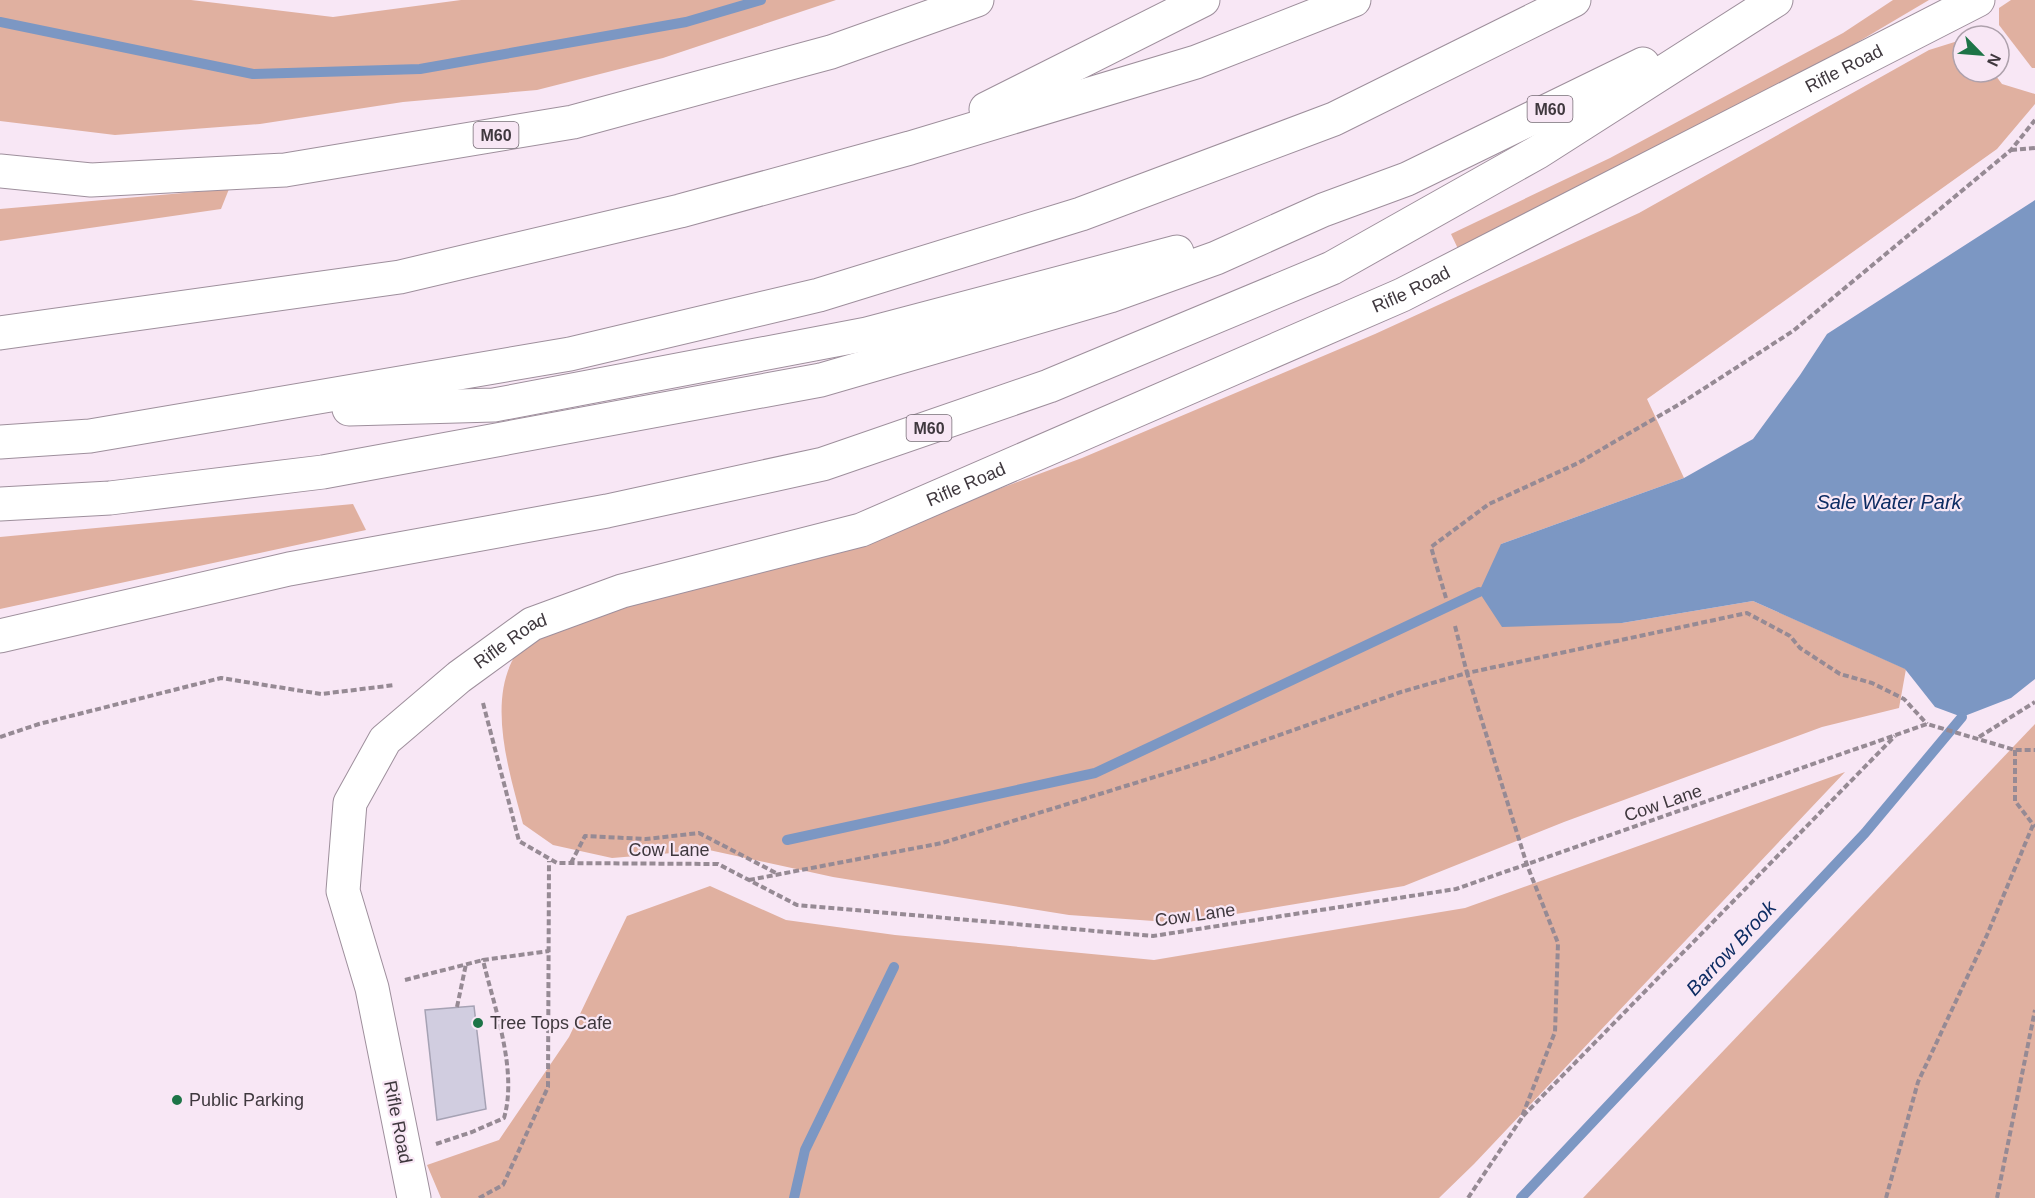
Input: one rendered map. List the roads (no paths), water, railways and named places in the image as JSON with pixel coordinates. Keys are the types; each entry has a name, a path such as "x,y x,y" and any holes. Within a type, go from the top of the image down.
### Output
{"main road":[{"name":"M60","path":"0,171 91,180 285,170 573,122 831,52 977,0"},
{"path":"910,148 1203,0"},
{"path":"0,333 400,277 680,211 910,148 1196,62 1353,0"},
{"name":"M60","path":"0,441 90,436 570,354 819,295 1081,214 1334,120 1574,0"},
{"name":"M60","path":"0,504 110,498 323,472 821,380 1110,296 1216,258 1323,210 1407,178 1775,0"},
{"name":"M60","path":"0,636 289,569 606,511 823,464 1049,386 1332,268 1538,152 1775,0"},
{"name":"Rifle Road","path":"414,1198 372,988 343,891 350,803 386,740 459,677 532,624 622,591 861,530 1402,296 1978,0"},
{"name":"M60","path":"235,411 494,405 867,334 1323,210"}],"water":[{"name":"Sale Water Park","path":"2035,200 2035,679 2011,698 1962,717 1935,707 1905,669 1753,601 1622,623 1502,627 1479,592 1501,544 1684,478 1753,439 1827,334"}],"waterway":[{"path":"0,22 253,74 420,69 686,22 761,0"},
{"path":"787,840 1095,773 1479,592"},
{"name":"Barrow Brook","path":"1521,1198 1865,833 1962,717"},
{"path":"794,1198 805,1150 894,967"}],"place":[{"name":"Tree Tops Cafe","path":"478,1023"},
{"name":"Public Parking","path":"177,1100"}]}
